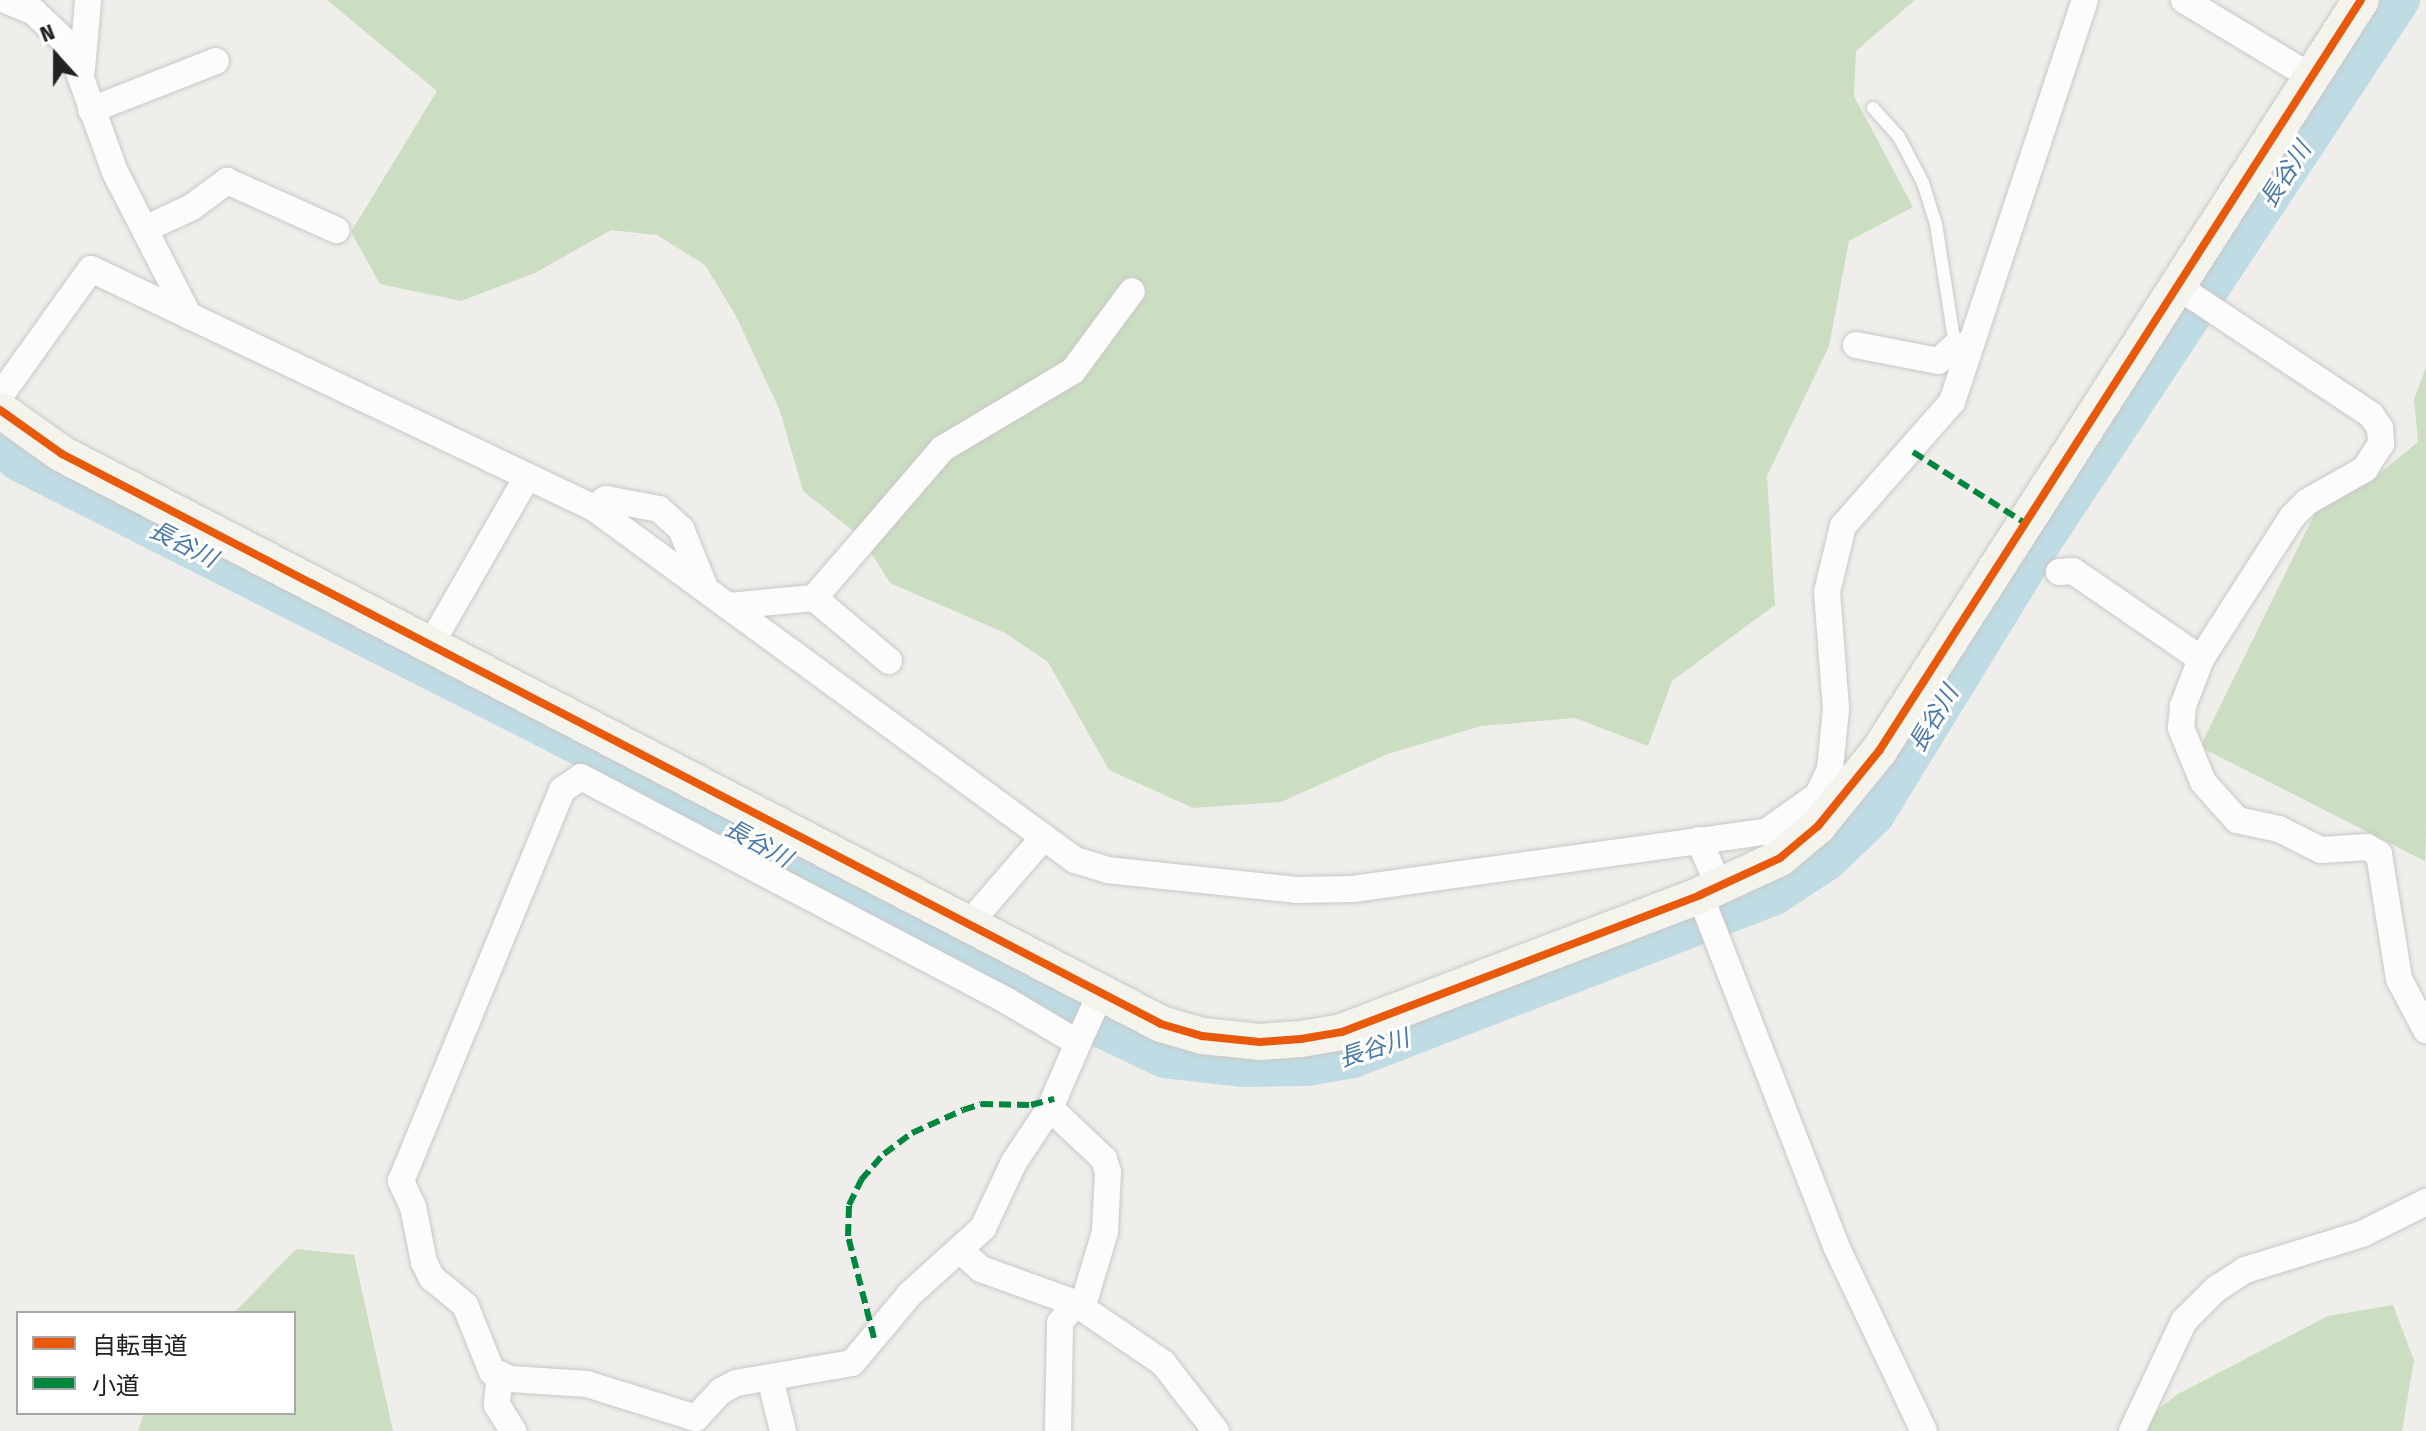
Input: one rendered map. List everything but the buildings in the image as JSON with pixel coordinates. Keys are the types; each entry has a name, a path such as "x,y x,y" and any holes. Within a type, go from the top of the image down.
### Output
{"street":[{"path":"5,0 56,28 69,45 115,172 147,228 189,316"},
{"path":"81,81 88,0"},
{"path":"0,396 91,269 594,508 1075,860 1107,870 1296,890 1353,889 1766,832 1818,795 1830,769 1836,709 1827,592 1843,526 1952,402 1963,346 2085,0"},
{"path":"2184,0 2311,77"},
{"path":"0,410 62,454 1161,1024 1202,1036 1260,1042 1342,1032 1709,890 1780,858 1843,801 2361,0"},
{"path":"91,110 216,61"},
{"path":"147,228 192,207 227,181 336,230"},
{"path":"2177,286 2371,415 2380,428 2381,444 2365,469 2307,502 2292,517 2201,659 2183,706 2181,728 2203,782 2237,820 2279,829 2321,850 2367,847 2379,854 2399,979 2426,1030"},
{"path":"729,606 814,598 942,449 1073,371 1132,291"},
{"path":"1856,345 1938,361 1963,346"},
{"path":"431,644 527,477"},
{"path":"594,508 606,499 659,509 681,529 707,590"},
{"path":"2059,572 2073,571 2201,659"},
{"path":"814,598 889,661"},
{"path":"1078,1043 1026,1016 1004,999 581,777 562,790 401,1181 413,1207 424,1262 432,1278 465,1305 492,1372 587,1384 696,1418 736,1383 852,1363 910,1294 983,1228 1014,1162 1050,1108 1100,995"},
{"path":"968,925 1044,837"},
{"path":"1699,840 1709,890 1836,1246 1924,1431"},
{"path":"1050,1108 1104,1159 1108,1172 1105,1232 1079,1305 1060,1323 1058,1431"},
{"path":"2132,1431 2176,1333 2216,1289 2245,1270 2362,1234 2426,1202"},
{"path":"961,1251 981,1269 1079,1305 1163,1363 1216,1431"},
{"path":"500,1374 497,1405 513,1431"},
{"path":"770,1378 783,1431"}],"lane":[{"path":"1873,108 1899,137 1923,183 1936,224 1963,346"}],"green space":[{"path":"327,0 1915,0 1856,51 1854,96 1913,207 1849,241 1829,346 1767,476 1775,605 1672,681 1648,746 1575,718 1481,726 1388,754 1281,802 1193,808 1109,770 1048,662 1005,633 890,583 862,538 803,491 780,411 736,316 705,265 657,235 611,230 535,273 461,301 380,284 351,232 437,91"},
{"path":"2426,367 2425,861 2200,747 2317,509 2375,477 2418,442 2414,400"},
{"path":"296,1249 354,1255 393,1431 138,1431 143,1415 296,1415 296,1311 236,1311"},
{"path":"2393,1305 2414,1360 2402,1431 2130,1431 2178,1394 2328,1316"}],"waterway":[{"name":"長谷川","path":"0,446 18,462 573,743 1051,1005 1164,1059 1243,1068 1307,1067 1353,1059 1775,896 1828,861 1875,816 2039,548 2401,0"}],"marked path":[{"path":"1913,452 2025,523"},
{"path":"874,1338 848,1236 849,1205 861,1180 884,1154 912,1133 963,1110 981,1104 1031,1105 1054,1099"}],"cycle path":[{"path":"0,410 62,454 1161,1024 1202,1036 1260,1042 1342,1032 1700,895 1780,858 1818,826 1879,751 2361,0"}]}
